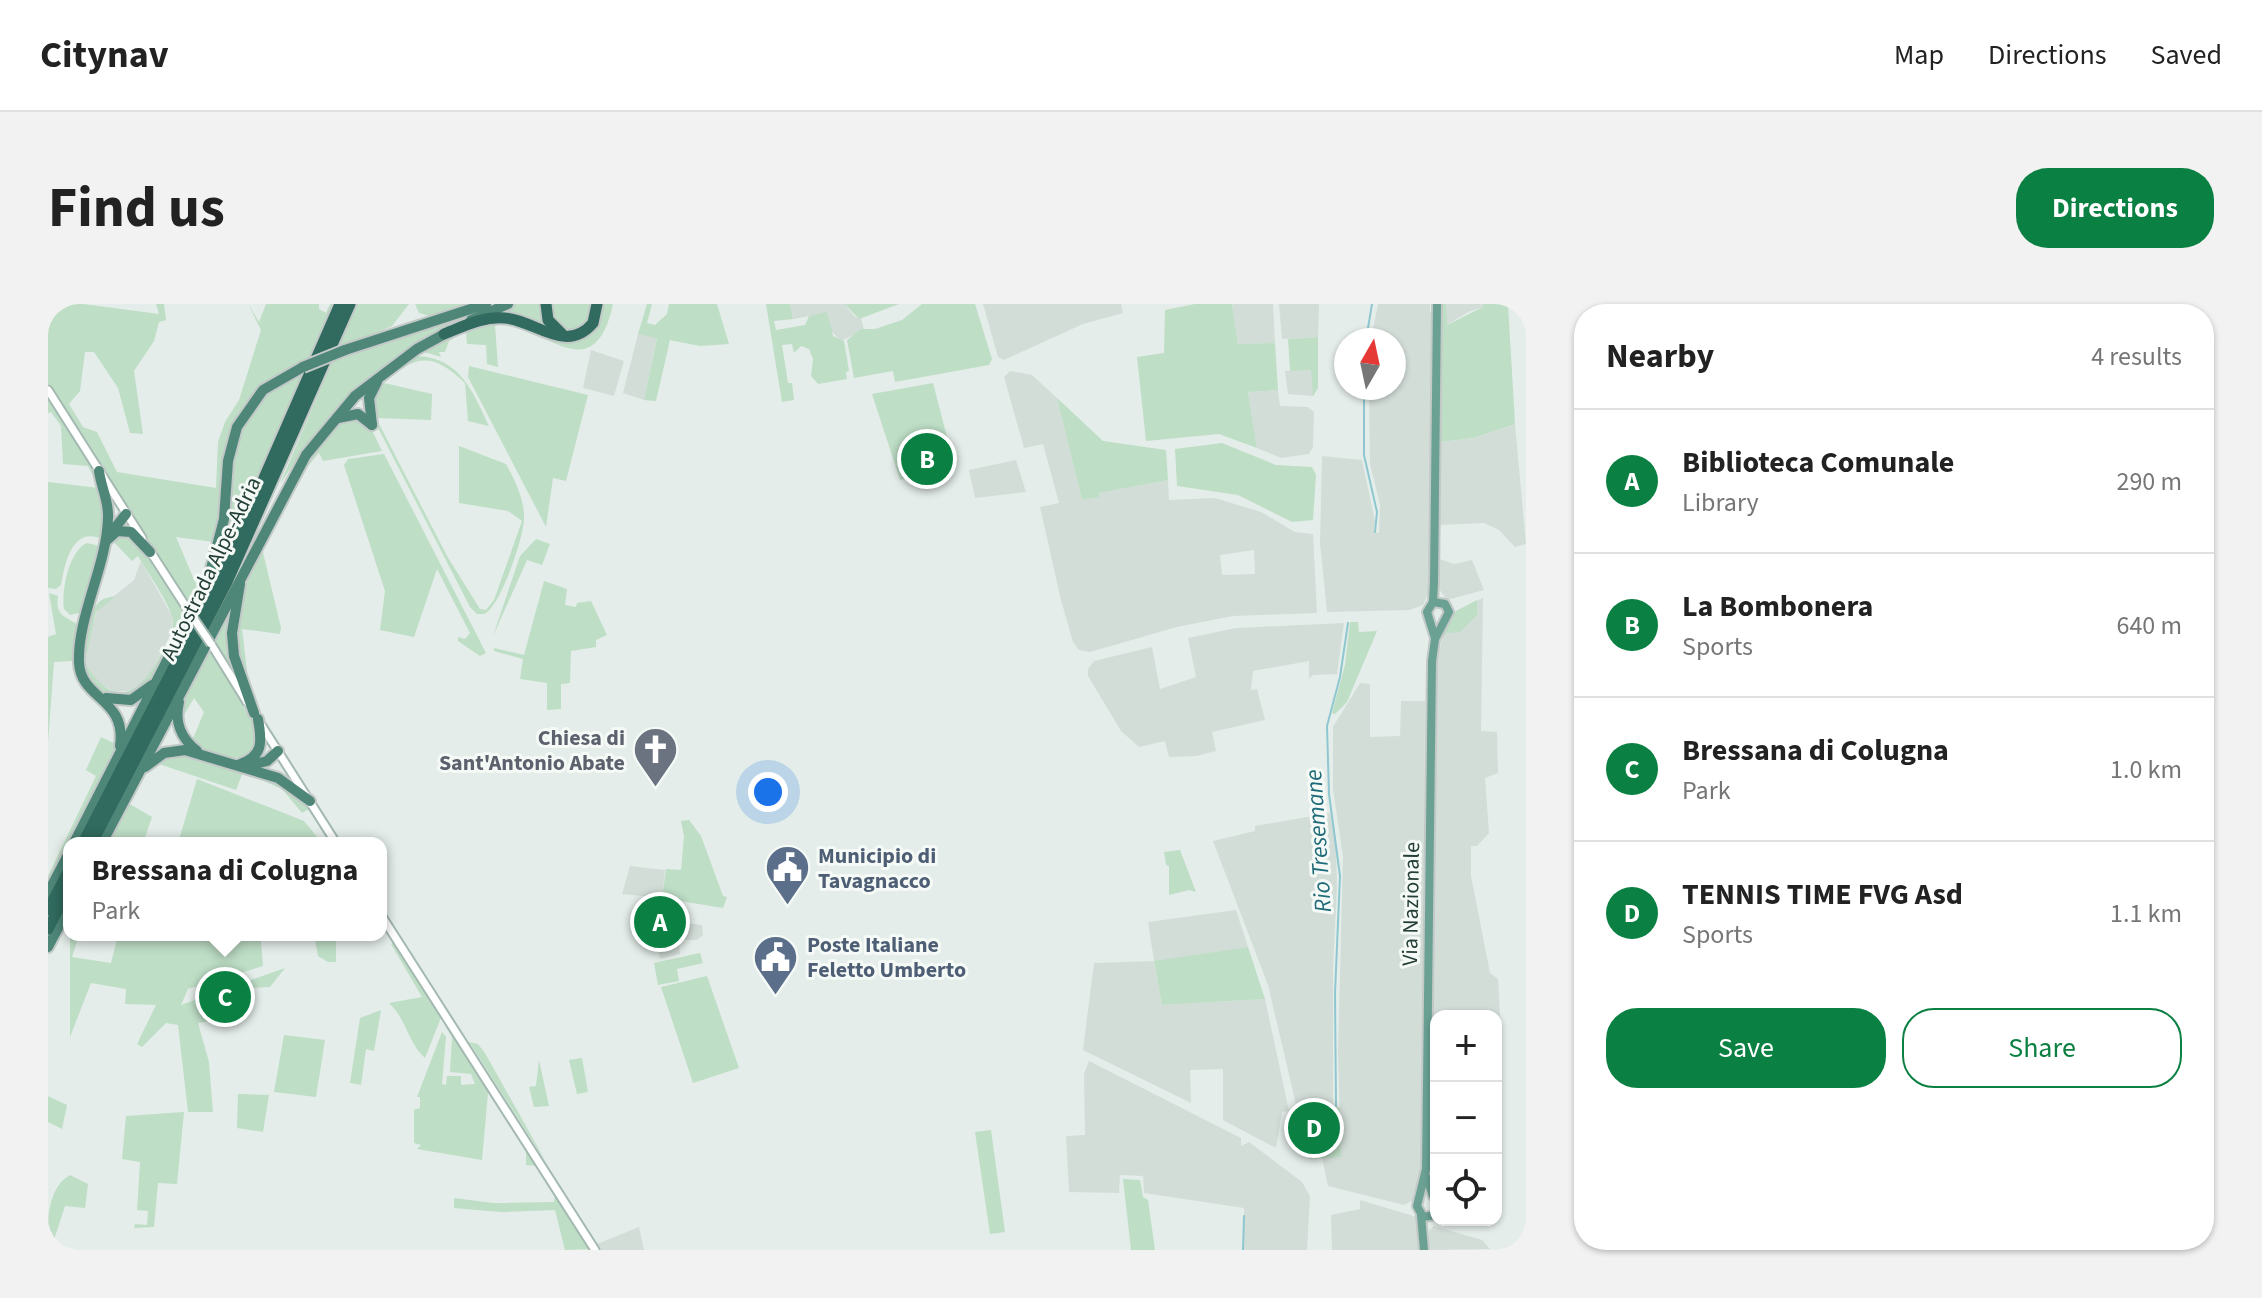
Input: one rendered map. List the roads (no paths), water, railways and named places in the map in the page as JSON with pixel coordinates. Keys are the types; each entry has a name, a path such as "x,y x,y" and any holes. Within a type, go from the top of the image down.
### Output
{"highway":[{"name":"Autostrada Alpe-Adria","path":"86,837 223,572 340,304"},
{"name":"Autostrada Alpe-Adria","path":"95,837 227,582 350,304"},
{"path":"77,837 199,600 218,551 229,453 237,427 263,390 303,367 345,350 486,304"},
{"path":"105,837 291,479 325,430 355,396 396,364 444,334 508,304"},
{"path":"546,304 550,325 561,334 575,336"},
{"path":"444,334 481,320 501,317 518,320 555,336 575,336 593,323 597,304"},
{"path":"325,430 346,414 358,414 372,425 368,405 373,387 396,364"},
{"path":"91,810 120,746 122,732 120,720 102,697 92,690 79,665 105,539 108,504 99,471"},
{"path":"105,539 116,516 126,514"},
{"path":"105,539 123,530 136,535 150,552"},
{"path":"238,765 258,752 262,738 238,674 232,633 235,604 252,554"},
{"path":"198,753 181,735 177,707 201,652"},
{"path":"102,697 123,701 140,696 163,671"},
{"path":"116,817 153,759 177,750 198,753 278,778 310,801"},
{"path":"238,765 255,766 274,757 278,751"},
{"path":"48,893 63,864"},
{"path":"48,910 63,881"},
{"path":"48,929 63,900"},
{"path":"48,947 63,918"}],"main road":[{"name":"Via Nazionale","path":"1424,1250 1429,1216 1417,1206 1426,1169 1429,769 1435,639 1438,622 1449,612 1437,602 1434,582 1437,304"},
{"path":"48,390 332,837"},
{"name":"Via Nazionale","path":"1437,602 1427,612 1438,622"},
{"path":"387,925 595,1250"},
{"name":"Via Nazionale","path":"1426,1169 1430,1183"},
{"path":"1421,1197 1430,1197"}],"waterway":[{"name":"Rio Tresemane","path":"1368,328 1372,304"},
{"name":"Rio Tresemane","path":"1364,400 1364,455 1377,512 1375,532"},
{"name":"Rio Tresemane","path":"1336,1106 1335,993 1340,876 1329,794 1327,726 1340,677 1348,623"},
{"name":"Rio Tresemane","path":"1243,1250 1244,1216"}],"place":[{"name":"La Bombonera","path":"927,459"},
{"name":"Chiesa di Sant'Antonio Abate","path":"656,789"},
{"name":"Municipio di Tavagnacco","path":"787,907"},
{"name":"Biblioteca Comunale","path":"660,922"},
{"name":"Poste Italiane Feletto Umberto","path":"776,996"},
{"name":"Bressana di Colugna","path":"225,997"},
{"name":"TENNIS TIME FVG Asd","path":"1314,1128"}]}
